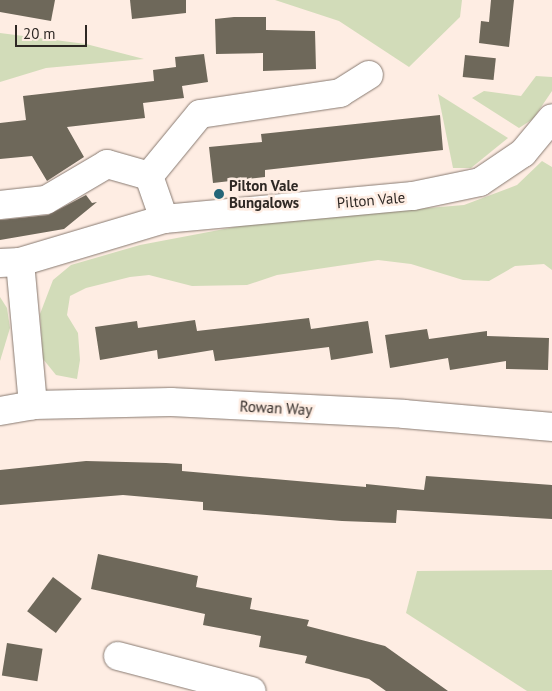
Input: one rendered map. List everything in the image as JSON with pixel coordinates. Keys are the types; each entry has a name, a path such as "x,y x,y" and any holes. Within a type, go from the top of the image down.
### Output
{"street":[{"path":"149,176 200,114 340,93 369,74"},
{"name":"Pilton Vale","path":"33,405 10,263 164,219 413,196 480,182 523,153 552,118"},
{"path":"0,205 46,200 107,164 149,176"},
{"path":"149,176 164,219"},
{"name":"Rowan Way","path":"0,411 33,405 171,402 404,414 552,427"},
{"path":"118,656 251,691"}],"green space":[{"path":"275,0 462,0 460,17 409,67 339,21"},
{"path":"0,33 86,44 144,59 46,68 0,82"},
{"path":"536,76 552,77 552,91 533,119 519,128 472,98 484,91 521,96"},
{"path":"438,94 508,138 471,168 453,168"},
{"path":"542,161 552,167 552,270 544,264 515,266 489,281 463,280 411,264 378,260 277,275 247,285 192,286 149,275 130,277 86,288 70,296 67,315 78,333 80,360 77,379 56,375 43,359 40,314 53,280 71,265 140,245 261,222 464,205 517,185"},
{"path":"0,297 7,308 10,328 0,361"},
{"path":"552,570 552,691 527,691 406,613 417,571"}],"building":[{"path":"0,0 55,0 51,21 0,12"},
{"path":"130,0 186,0 186,13 132,19"},
{"path":"491,0 514,0 509,47 479,43 481,21 489,22"},
{"path":"266,17 266,30 315,31 316,69 263,71 263,53 216,54 215,19"},
{"path":"204,54 208,82 182,86 184,98 143,103 145,118 67,127 84,157 47,181 32,156 0,159 0,123 26,120 23,96 154,81 153,70 176,67 175,57"},
{"path":"465,55 496,58 494,80 463,77"},
{"path":"440,115 443,150 265,170 265,177 213,183 209,147 262,142 261,134"},
{"path":"86,195 92,203 97,202 64,229 0,240 0,220 48,215"},
{"path":"309,318 311,329 368,321 373,353 331,360 329,347 215,361 213,350 158,359 157,350 100,360 95,327 137,321 138,328 195,320 197,331"},
{"path":"427,329 429,339 487,331 487,336 549,338 548,370 506,369 506,361 450,370 448,358 390,368 385,335"},
{"path":"86,461 182,464 182,471 366,487 366,484 424,490 426,476 552,485 552,519 397,510 396,523 342,521 203,510 203,502 123,495 0,505 0,470"},
{"path":"98,554 198,576 196,587 252,598 250,609 309,620 307,626 385,646 448,691 386,691 369,679 305,663 307,656 259,647 261,636 203,625 205,614 91,589"},
{"path":"53,577 82,599 56,633 27,611"},
{"path":"7,643 43,649 37,681 2,676"}],"place":[{"name":"Pilton Vale Bungalows","path":"219,194"}]}
